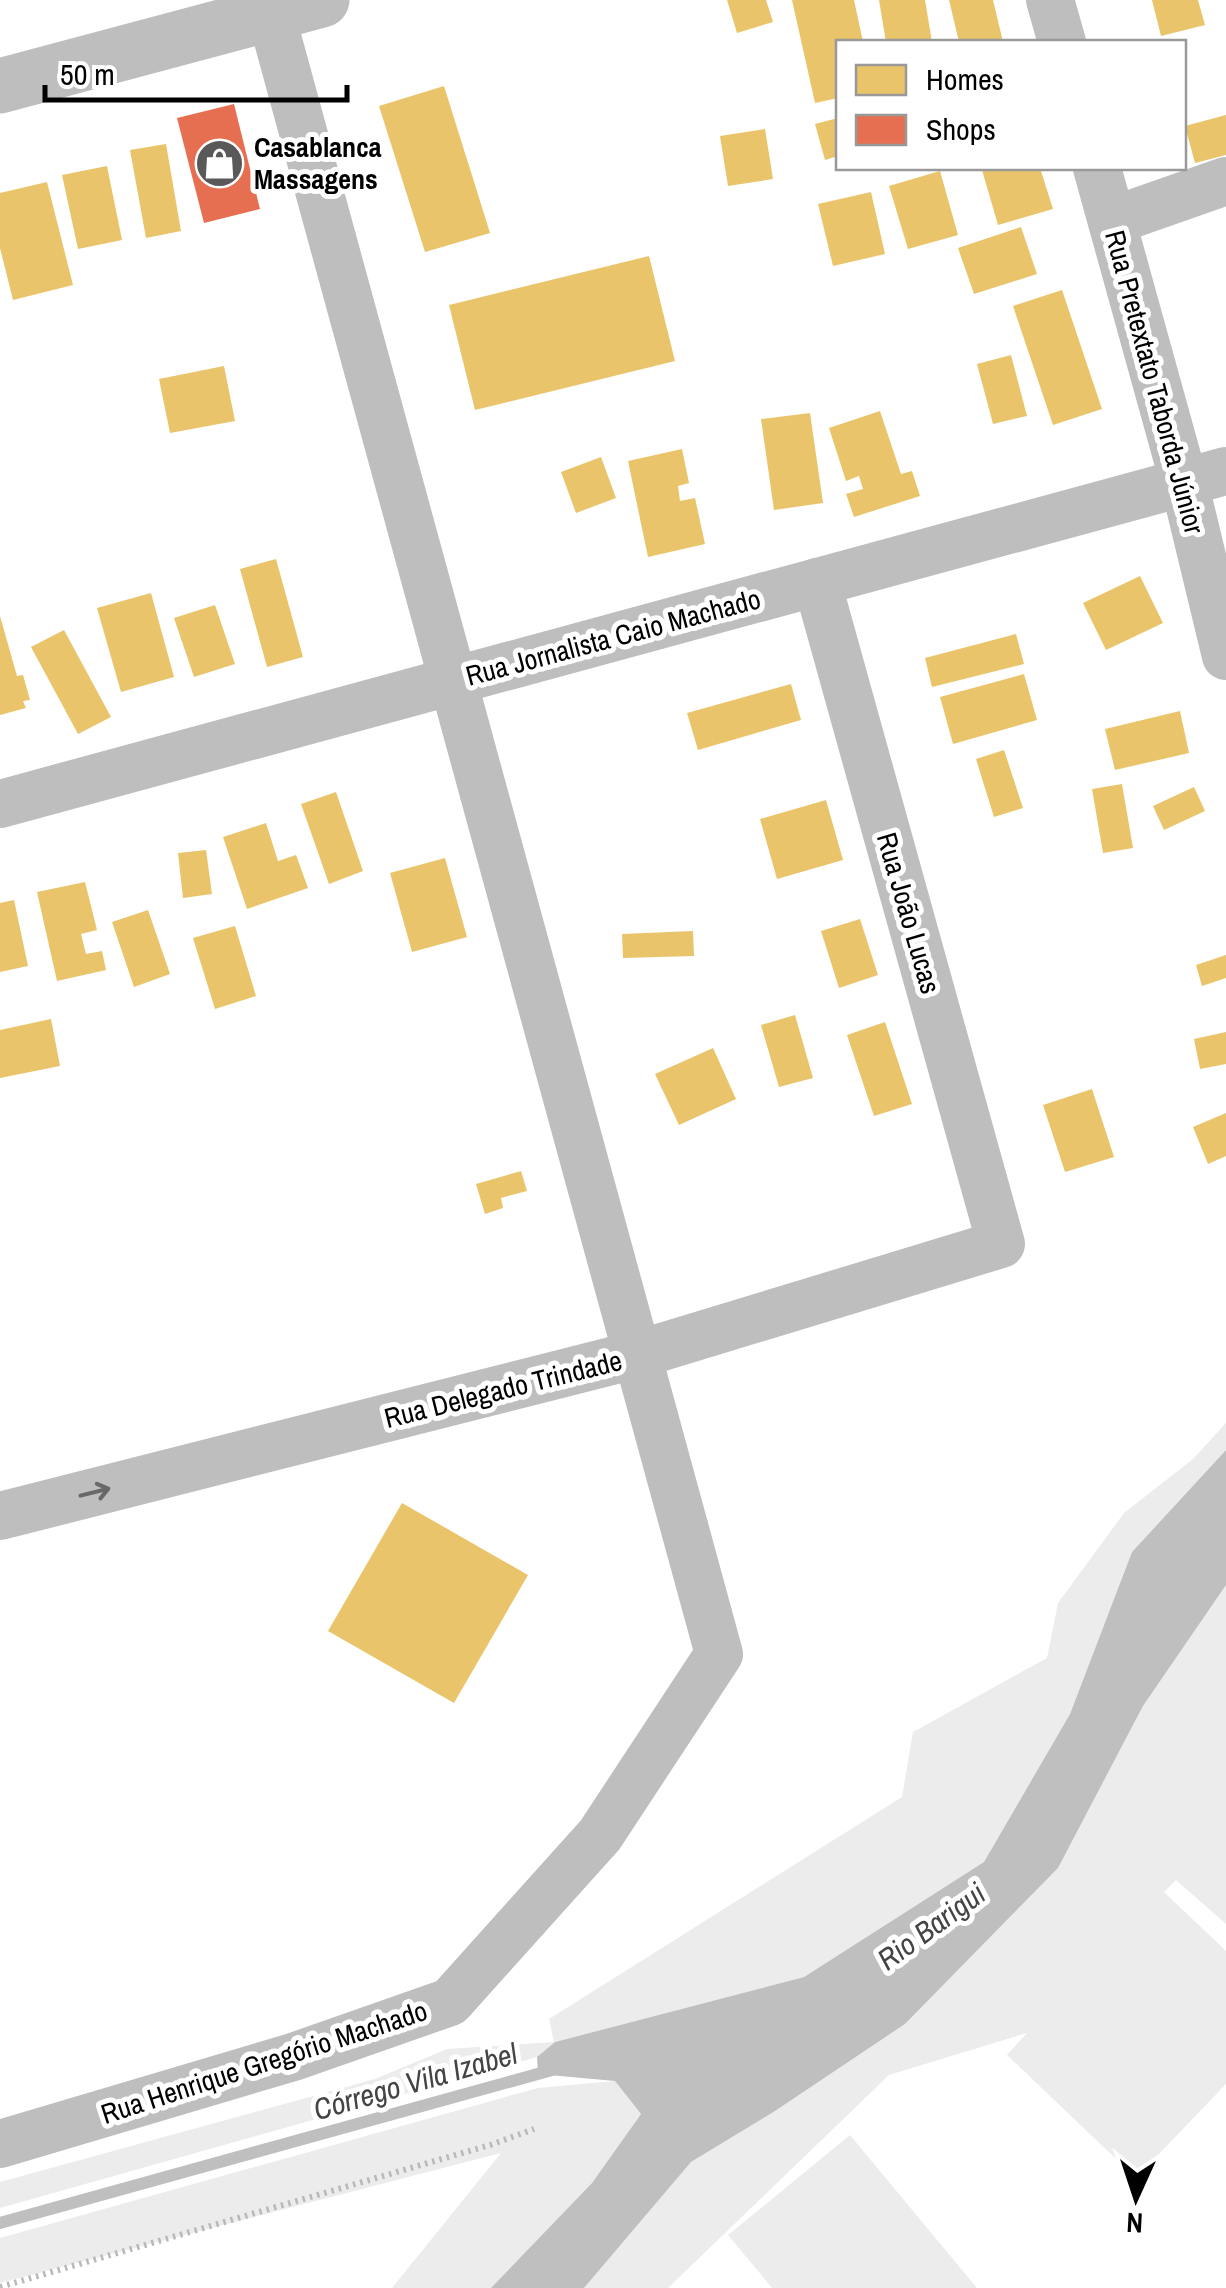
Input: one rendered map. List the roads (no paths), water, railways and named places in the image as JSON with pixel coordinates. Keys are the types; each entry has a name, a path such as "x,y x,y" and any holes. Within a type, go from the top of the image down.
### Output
{"main road":[{"path":"0,86 286,5"}],"street":[{"path":"1050,0 1061,40"},
{"path":"286,5 454,680 639,1354"},
{"name":"Rua Pretextato Taborda Júnior","path":"1098,170 1205,477 1226,656"},
{"path":"1112,220 1226,180"},
{"name":"Rua Jornalista Caio Machado","path":"0,804 1205,477"},
{"name":"Rua João Lucas","path":"817,582 1001,1244"},
{"name":"Rua Delegado Trindade","path":"0,1516 639,1354 1001,1244"},
{"name":"Rua Henrique Gregório Machado","path":"0,2144 293,2057 450,2002 600,1835 718,1654 639,1354"}],"water":[{"name":"Rio Barigui","path":"1226,1450 1226,1585 1143,1706 1058,1868 905,2024 691,2162 584,2288 491,2288 592,2183 641,2114 615,2081 538,2074 537,2057 555,2042 804,1977 984,1862 1070,1714 1132,1552"}],"waterway":[{"name":"Córrego Vila Izabel","path":"0,2223 552,2070"}],"place":[{"name":"Casablanca Massagens","path":"219,163"}]}
